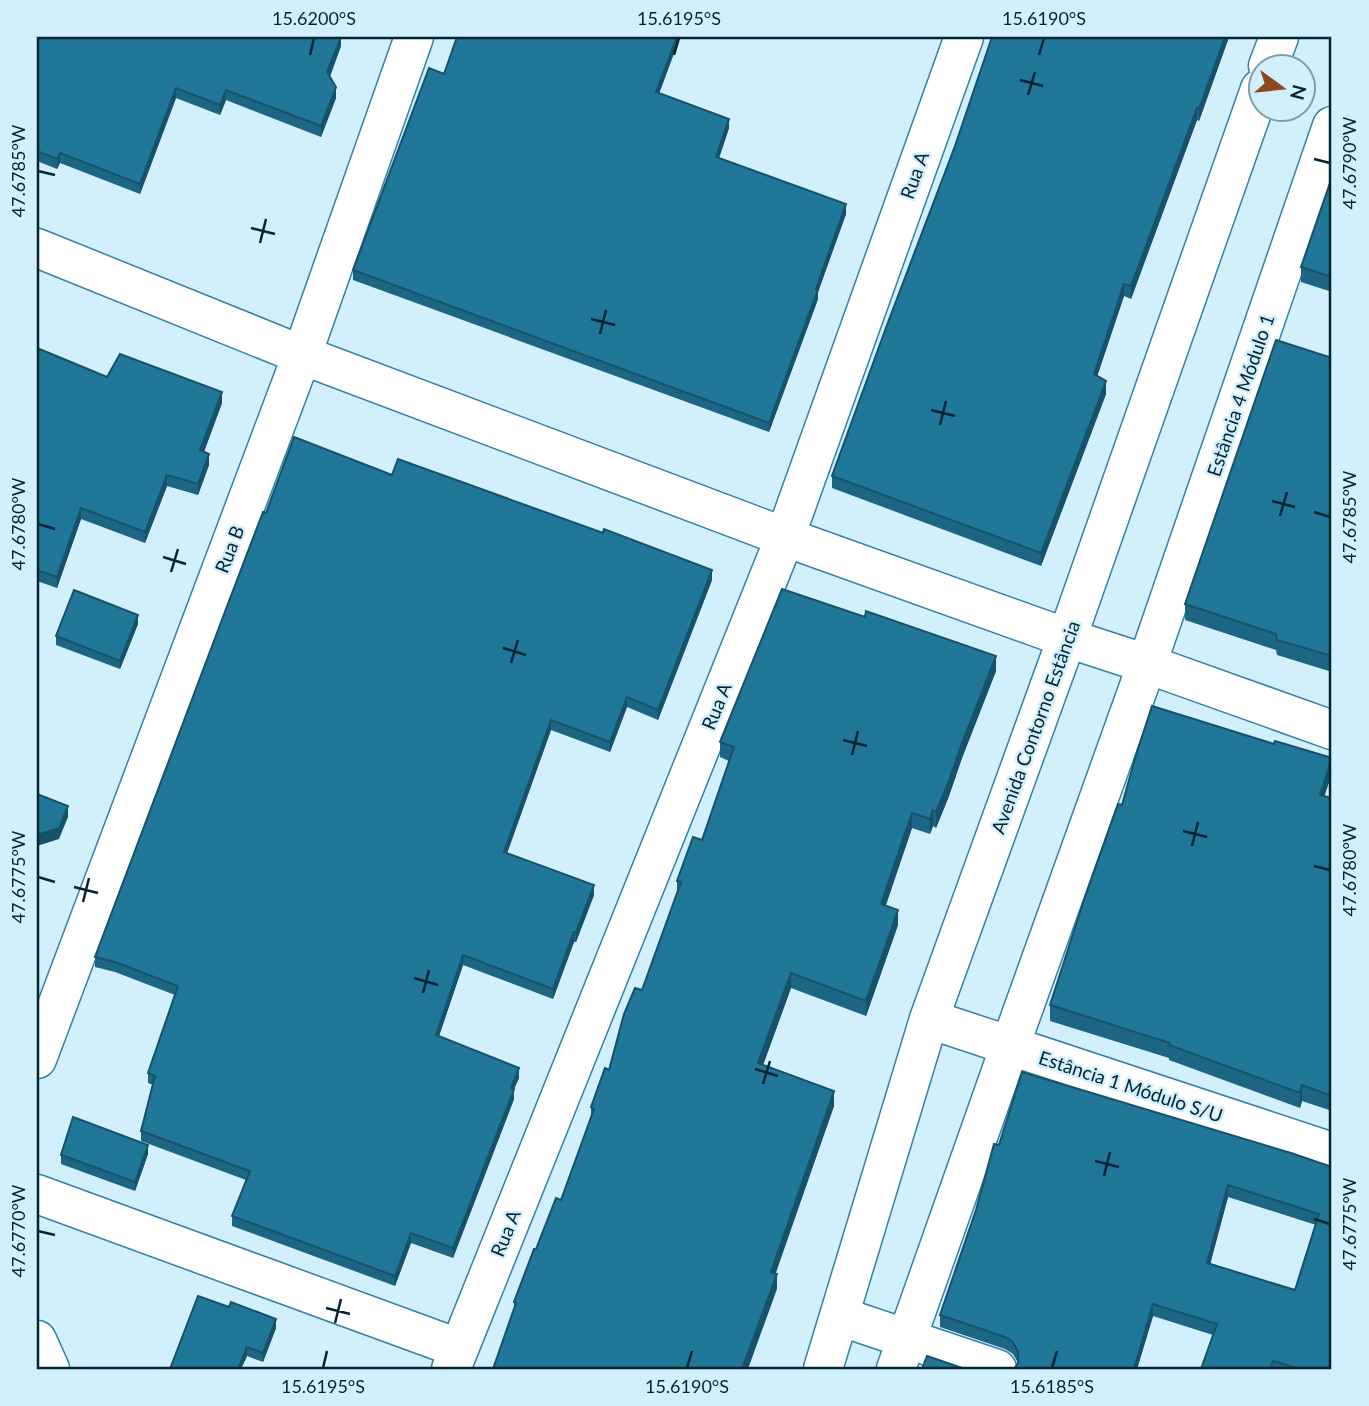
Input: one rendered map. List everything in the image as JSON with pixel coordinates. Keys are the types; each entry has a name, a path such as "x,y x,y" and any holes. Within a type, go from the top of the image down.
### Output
{"street":[{"name":"Rua B","path":"37,1059 302,355 414,37"},
{"name":"Rua A","path":"455,1359 785,537 964,37"},
{"name":"Avenida Contorno Estância","path":"823,1369 929,1019 1249,122"},
{"name":"Estância 4 Módulo 1","path":"901,1354 1147,664 1332,126"},
{"path":"37,248 302,355 785,537 1332,730"},
{"name":"Estância 1 Módulo S/U","path":"929,1019 1332,1152"},
{"path":"37,1194 455,1359"},
{"path":"839,1316 901,1354 997,1369"},
{"path":"37,1340 50,1369"}],"building":[{"path":"37,37 341,37 327,72 336,87 321,126 226,90 220,105 176,88 140,184 60,153 57,159 37,151"},
{"path":"457,37 677,37 656,92 729,119 716,157 846,204 769,423 353,270 429,68 444,74"},
{"path":"992,37 1225,37 1131,286 1124,284 1094,374 1106,381 1041,553 832,476 955,146"},
{"path":"1332,177 1332,277 1301,267"},
{"path":"1276,340 1332,358 1332,656 1277,640 1276,634 1185,604"},
{"path":"37,348 107,377 120,354 222,392 200,450 209,454 198,484 167,475 145,532 81,508 57,577 37,570"},
{"path":"294,437 392,475 398,459 603,533 604,529 712,570 658,710 627,697 610,742 551,720 504,852 594,885 553,989 463,955 436,1035 519,1068 511,1088 514,1089 453,1248 411,1233 395,1276 232,1216 250,1171 141,1131 155,1076 148,1073 178,986 95,957 263,512 266,513"},
{"path":"782,589 865,617 866,611 996,656 936,812 933,810 930,819 912,813 881,904 898,910 866,1001 791,973 758,1063 834,1091 771,1272 777,1274 742,1369 493,1369 534,1249 556,1198 561,1200 594,1109 591,1107 605,1068 609,1070 624,1014 635,988 642,990 681,882 677,881 693,837 702,840 734,747 720,742"},
{"path":"74,590 138,615 120,661 56,636"},
{"path":"1152,706 1274,744 1275,741 1332,758 1320,795 1332,798 1332,1096 1302,1085 1300,1093 1169,1045 1170,1043 1050,1005 1118,804 1122,805"},
{"path":"37,794 68,806 59,828 37,835"},
{"path":"1022,1072 1332,1167 1332,1369 1301,1369 1273,1361 1270,1369 1201,1369 1217,1324 1153,1304 1134,1369 1014,1369 1018,1363 1018,1352 1013,1342 940,1315 976,1210 994,1144 999,1145","holes":["1228,1185 1319,1214 1295,1290 1207,1263"]},
{"path":"73,1117 148,1145 135,1182 61,1155"},
{"path":"198,1296 229,1307 231,1302 276,1319 263,1353 247,1347 238,1369 170,1369"},
{"path":"927,1356 965,1369 922,1369"}]}
